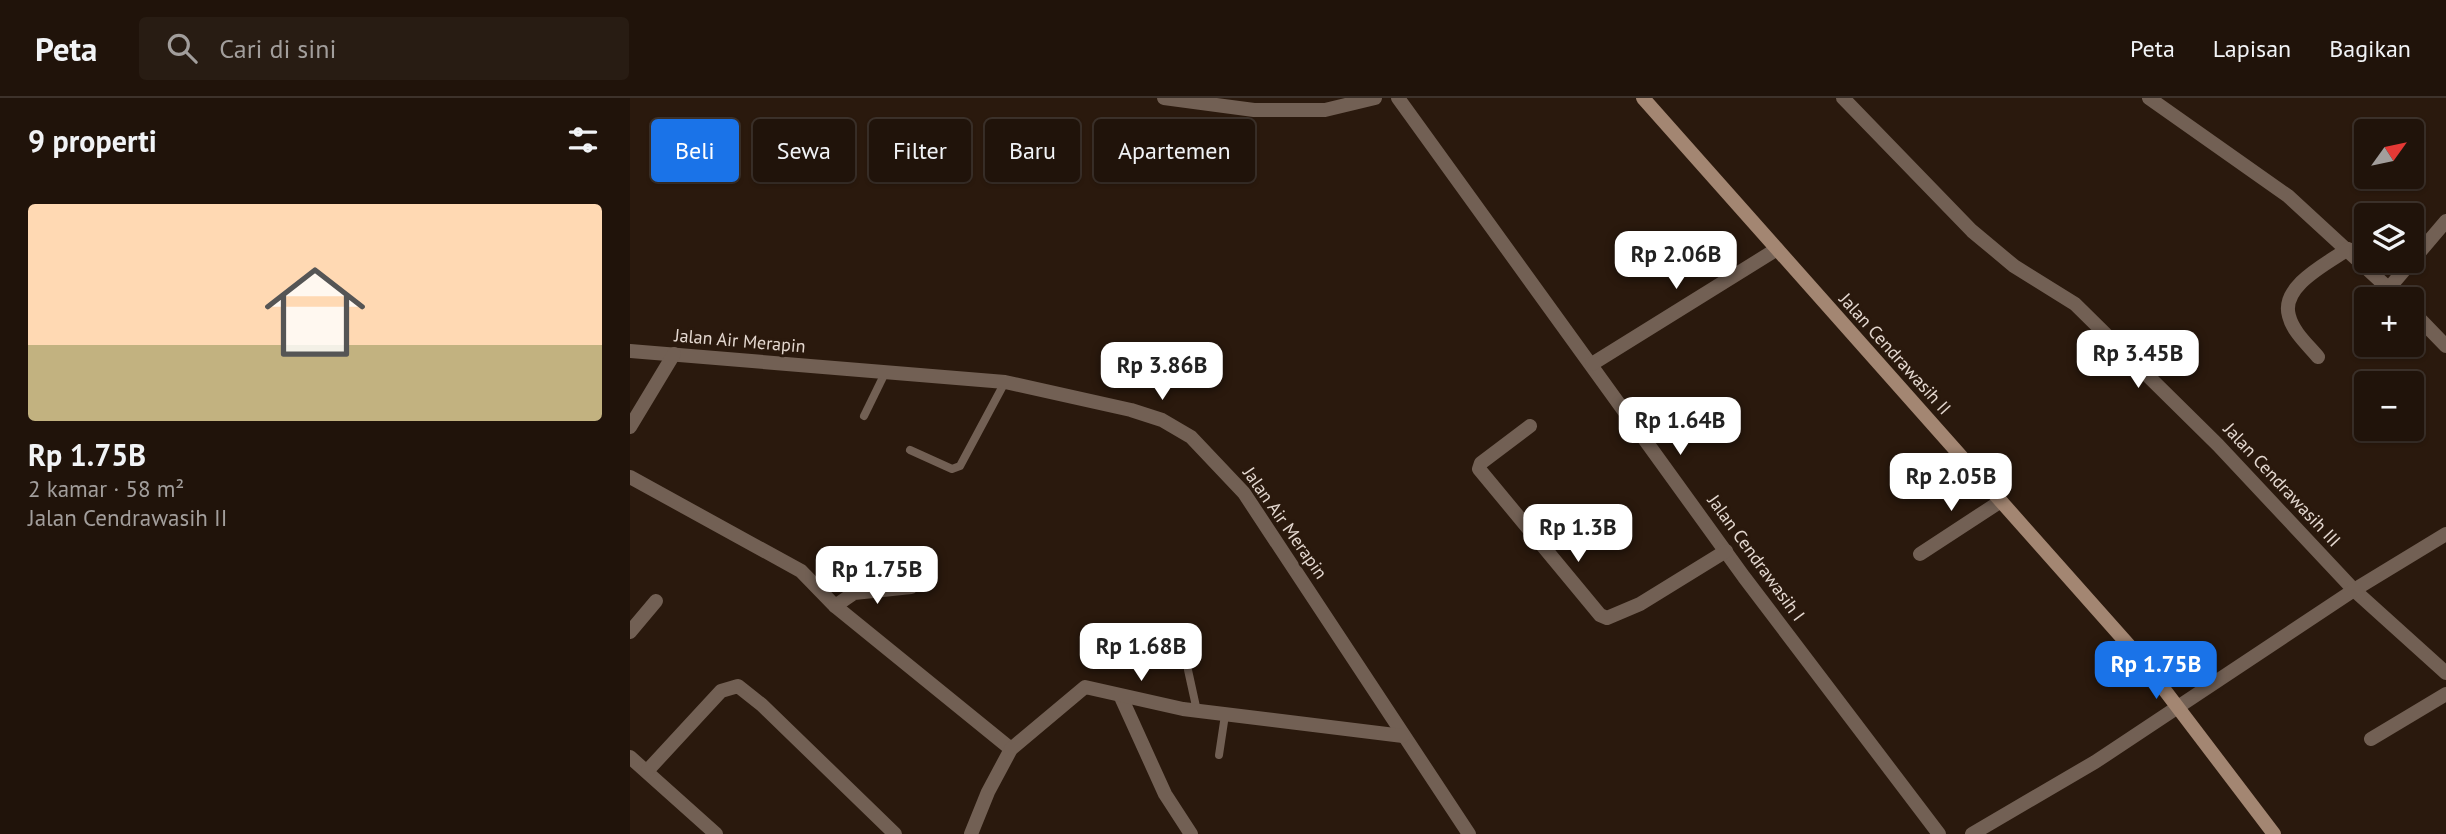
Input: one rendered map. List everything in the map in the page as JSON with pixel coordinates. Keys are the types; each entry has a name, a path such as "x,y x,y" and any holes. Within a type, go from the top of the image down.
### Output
{"street":[{"path":"1164,98 1254,110 1325,110 1375,98"},
{"name":"Jalan Cendrawasih I","path":"1398,98 1726,551 1938,834"},
{"name":"Jalan Cendrawasih II","path":"1643,98 2180,706 2274,834"},
{"name":"Jalan Cendrawasih III","path":"1843,98 1972,231 2014,267 2075,304 2218,445 2354,590 2446,673"},
{"path":"2149,98 2288,196 2388,287"},
{"path":"2390,287 2446,221"},
{"path":"1592,364 1777,249"},
{"path":"2318,357 2292,324 2289,303 2300,284 2347,249"},
{"path":"2424,323 2446,346"},
{"name":"Jalan Air Merapin","path":"630,351 1004,382 1131,410 1162,420 1191,438 1244,493 1469,834"},
{"path":"630,427 674,354"},
{"path":"1530,426 1481,463 1479,469 1600,615 1607,618 1640,604 1726,551"},
{"path":"630,477 801,571 835,606 1011,749"},
{"path":"1920,554 2001,502"},
{"path":"1972,834 2095,762 2354,590 2446,534"},
{"path":"835,606 854,593 911,587"},
{"path":"630,632 656,601"},
{"path":"648,770 721,691 738,686 762,705 895,834"},
{"path":"976,832 988,792 1011,749 1081,688 1092,687 1121,697 1197,711 1403,736"},
{"path":"2371,739 2446,694"},
{"path":"1121,697 1165,794 1191,834"},
{"path":"630,757 648,770 716,834"}],"lane":[{"path":"864,416 886,373"},
{"path":"910,450 952,469 960,466 1004,382"},
{"path":"1188,670 1197,711"},
{"path":"1219,755 1225,715"}]}
